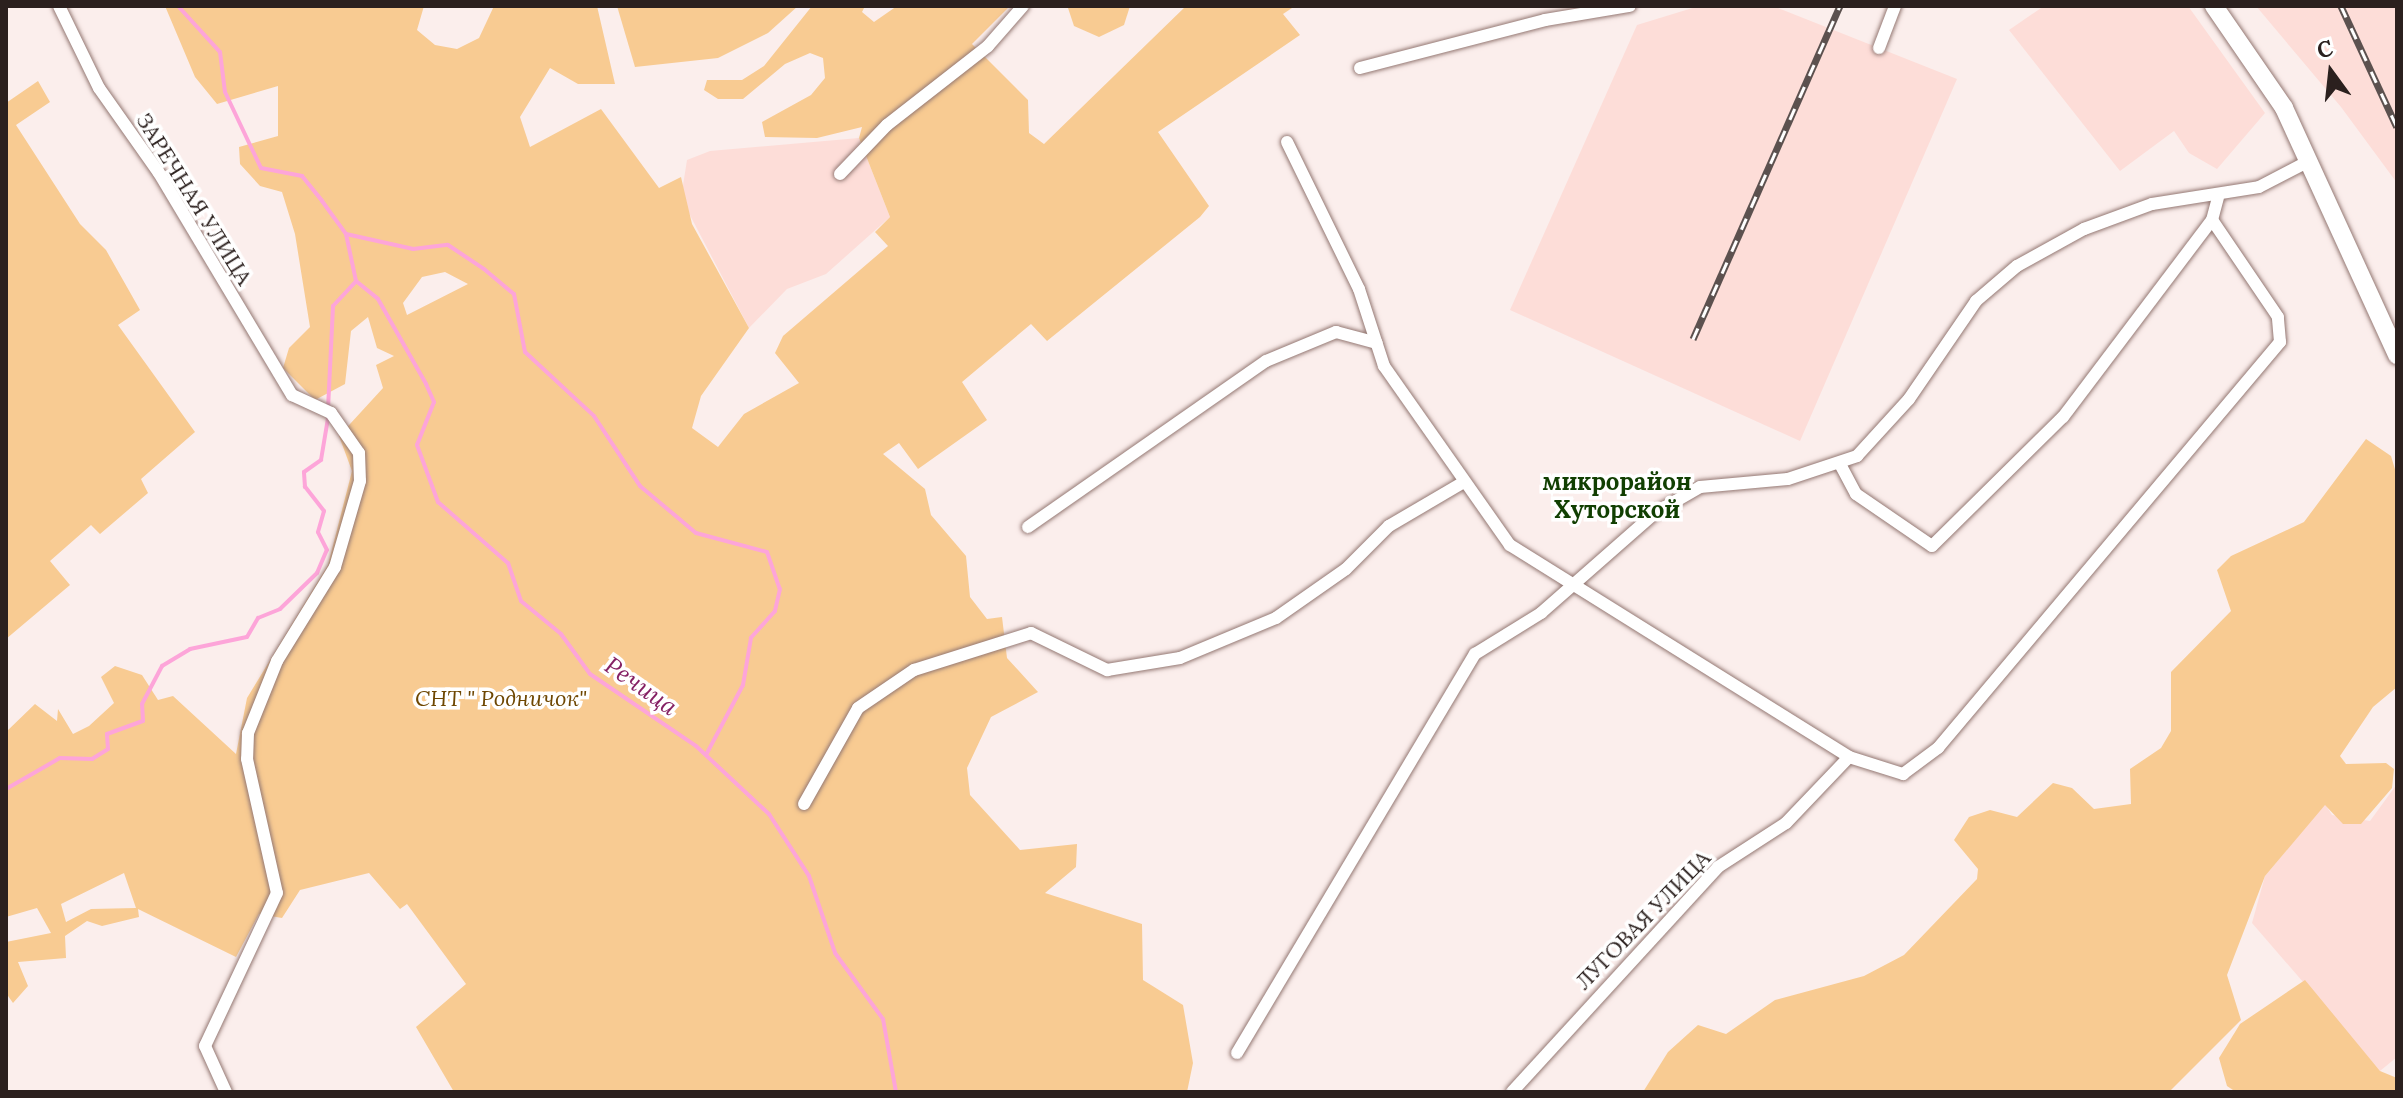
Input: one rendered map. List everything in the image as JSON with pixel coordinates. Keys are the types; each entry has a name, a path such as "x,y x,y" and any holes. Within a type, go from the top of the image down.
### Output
{"street":[{"name":"ЗАРЕЧНАЯ УЛИЦА","path":"59,6 99,88 159,173 292,395 306,405 331,413 349,431 360,481 335,567 277,661 248,733 247,759 277,893 205,1046 226,1092"},
{"path":"840,174 887,125 988,46 1023,6"},
{"path":"1360,68 1545,20 1630,6"},
{"path":"1879,48 1895,6"},
{"path":"2214,6 2284,108 2397,355"},
{"path":"1287,142 1377,343 1384,366 1510,545 1849,757 1903,774 1938,748 2265,366 2280,342 2278,317 2212,220"},
{"path":"1237,1053 1453,684 1475,654 1541,613 1655,513 1700,487 1788,479 1840,464 1877,437 1976,301 2017,266 2084,229 2152,204 2218,198 2307,162"},
{"path":"1840,464 1856,494 1932,546 2063,417 2212,220 2218,198"},
{"path":"1028,527 1266,361 1336,332 1377,343"},
{"path":"804,804 858,708 914,670 1031,633 1107,670 1180,658 1276,618 1346,569 1389,526 1464,482"},
{"name":"ЛУГОВАЯ УЛИЦА","path":"1512,1092 1718,867 1786,823 1849,757"}],"shaded area":[{"path":"1699,6 1773,6 1957,79 1800,441 1510,310 1637,25"},
{"path":"2044,6 2188,6 2265,113 2217,169 2189,153 2174,131 2120,171 2009,30"},
{"path":"2256,6 2397,6 2397,183 2341,107"},
{"path":"859,138 890,217 826,274 787,289 749,328 681,198 687,160 710,151"},
{"path":"2397,784 2397,1057 2380,1071 2252,923 2265,876 2325,804 2332,815 2370,821"}],"green space":[{"name":"СНТ \" Родничок\"","path":"165,6 424,6 417,30 435,45 457,49 479,38 494,6 597,6 615,84 578,84 550,68 520,117 530,147 601,109 659,188 681,177 692,224 749,328 701,396 692,428 718,447 744,414 799,383 775,353 783,336 888,246 875,232 890,217 859,138 862,127 817,138 765,137 762,122 811,95 825,78 823,58 810,53 785,64 743,99 718,99 704,90 707,80 742,80 764,66 812,6 865,6 862,12 874,22 897,6 1010,6 972,44 1028,100 1029,133 1044,144 1186,6 1295,6 1283,14 1300,35 1158,132 1209,206 1200,217 1047,341 1031,324 962,382 987,420 918,469 899,443 883,454 925,489 931,515 966,556 970,597 987,619 1002,617 1007,658 1038,692 991,717 967,768 970,795 1020,850 1077,844 1076,867 1045,893 1142,924 1143,980 1183,1005 1193,1063 1187,1092 454,1092 416,1027 466,984 407,904 400,909 369,873 300,890 282,918 259,914 236,957 138,909 139,917 102,926 87,921 65,936 66,958 18,962 28,986 13,1003 6,993 6,942 51,933 37,908 6,917 6,732 35,704 57,721 58,709 73,734 89,726 114,703 101,677 115,666 142,675 158,700 173,696 236,754 247,698 328,565 352,471 339,436 383,388 376,365 394,356 377,348 368,317 351,331 345,384 315,400 283,368 289,348 310,327 295,234 282,192 260,186 240,164 239,147 278,136 278,86 217,104 195,77","holes":["445,272 468,284 407,315 403,303 422,277","124,873 136,908 91,909 66,922 61,904"]},
{"path":"617,6 798,6 768,33 718,58 635,67"},
{"path":"1130,6 1124,25 1099,37 1074,26 1068,8"},
{"path":"38,81 50,102 16,125 80,224 106,250 140,310 118,325 195,432 141,479 148,493 100,534 91,525 50,561 70,585 6,639 6,103"},
{"path":"2366,439 2391,456 2397,476 2397,687 2373,707 2340,756 2346,764 2386,763 2394,769 2392,788 2361,824 2343,824 2325,805 2265,876 2227,975 2241,1020 2169,1092 1643,1092 1668,1052 1698,1025 1726,1034 1775,1000 1864,976 1904,955 1977,879 1978,869 1954,840 1969,817 1990,810 2017,817 2053,783 2072,788 2094,809 2131,804 2130,769 2161,748 2171,731 2171,672 2231,611 2217,570 2231,556 2304,522"},
{"path":"2305,980 2380,1071 2397,1078 2397,1092 2236,1092 2227,1086 2219,1058 2240,1024"}],"waterway":[{"name":"Речица","path":"178,6 220,52 225,92 261,168 302,176 322,201 346,234 356,281 378,299 426,384 434,402 417,445 438,502 508,563 521,601 561,634 590,674 696,746 769,814 809,876 835,953 883,1019 896,1092"},
{"path":"346,234 413,249 448,245 484,269 514,294 525,352 594,416 640,486 696,533 767,552 780,589 775,611 751,638 743,685 706,755"},
{"name":"Речица","path":"328,409 333,306 356,281"},
{"name":"Речица","path":"6,789 60,758 92,759 108,749 107,734 143,721 142,704 162,666 190,649 247,637 258,618 280,609 317,573 327,550 318,532 324,511 305,487 304,472 321,460 328,418"}],"railway":[{"path":"1693,339 1840,6"},
{"path":"2341,6 2397,127"}],"district":[{"name":"микрорайон Хуторской","path":"1617,496"}]}
